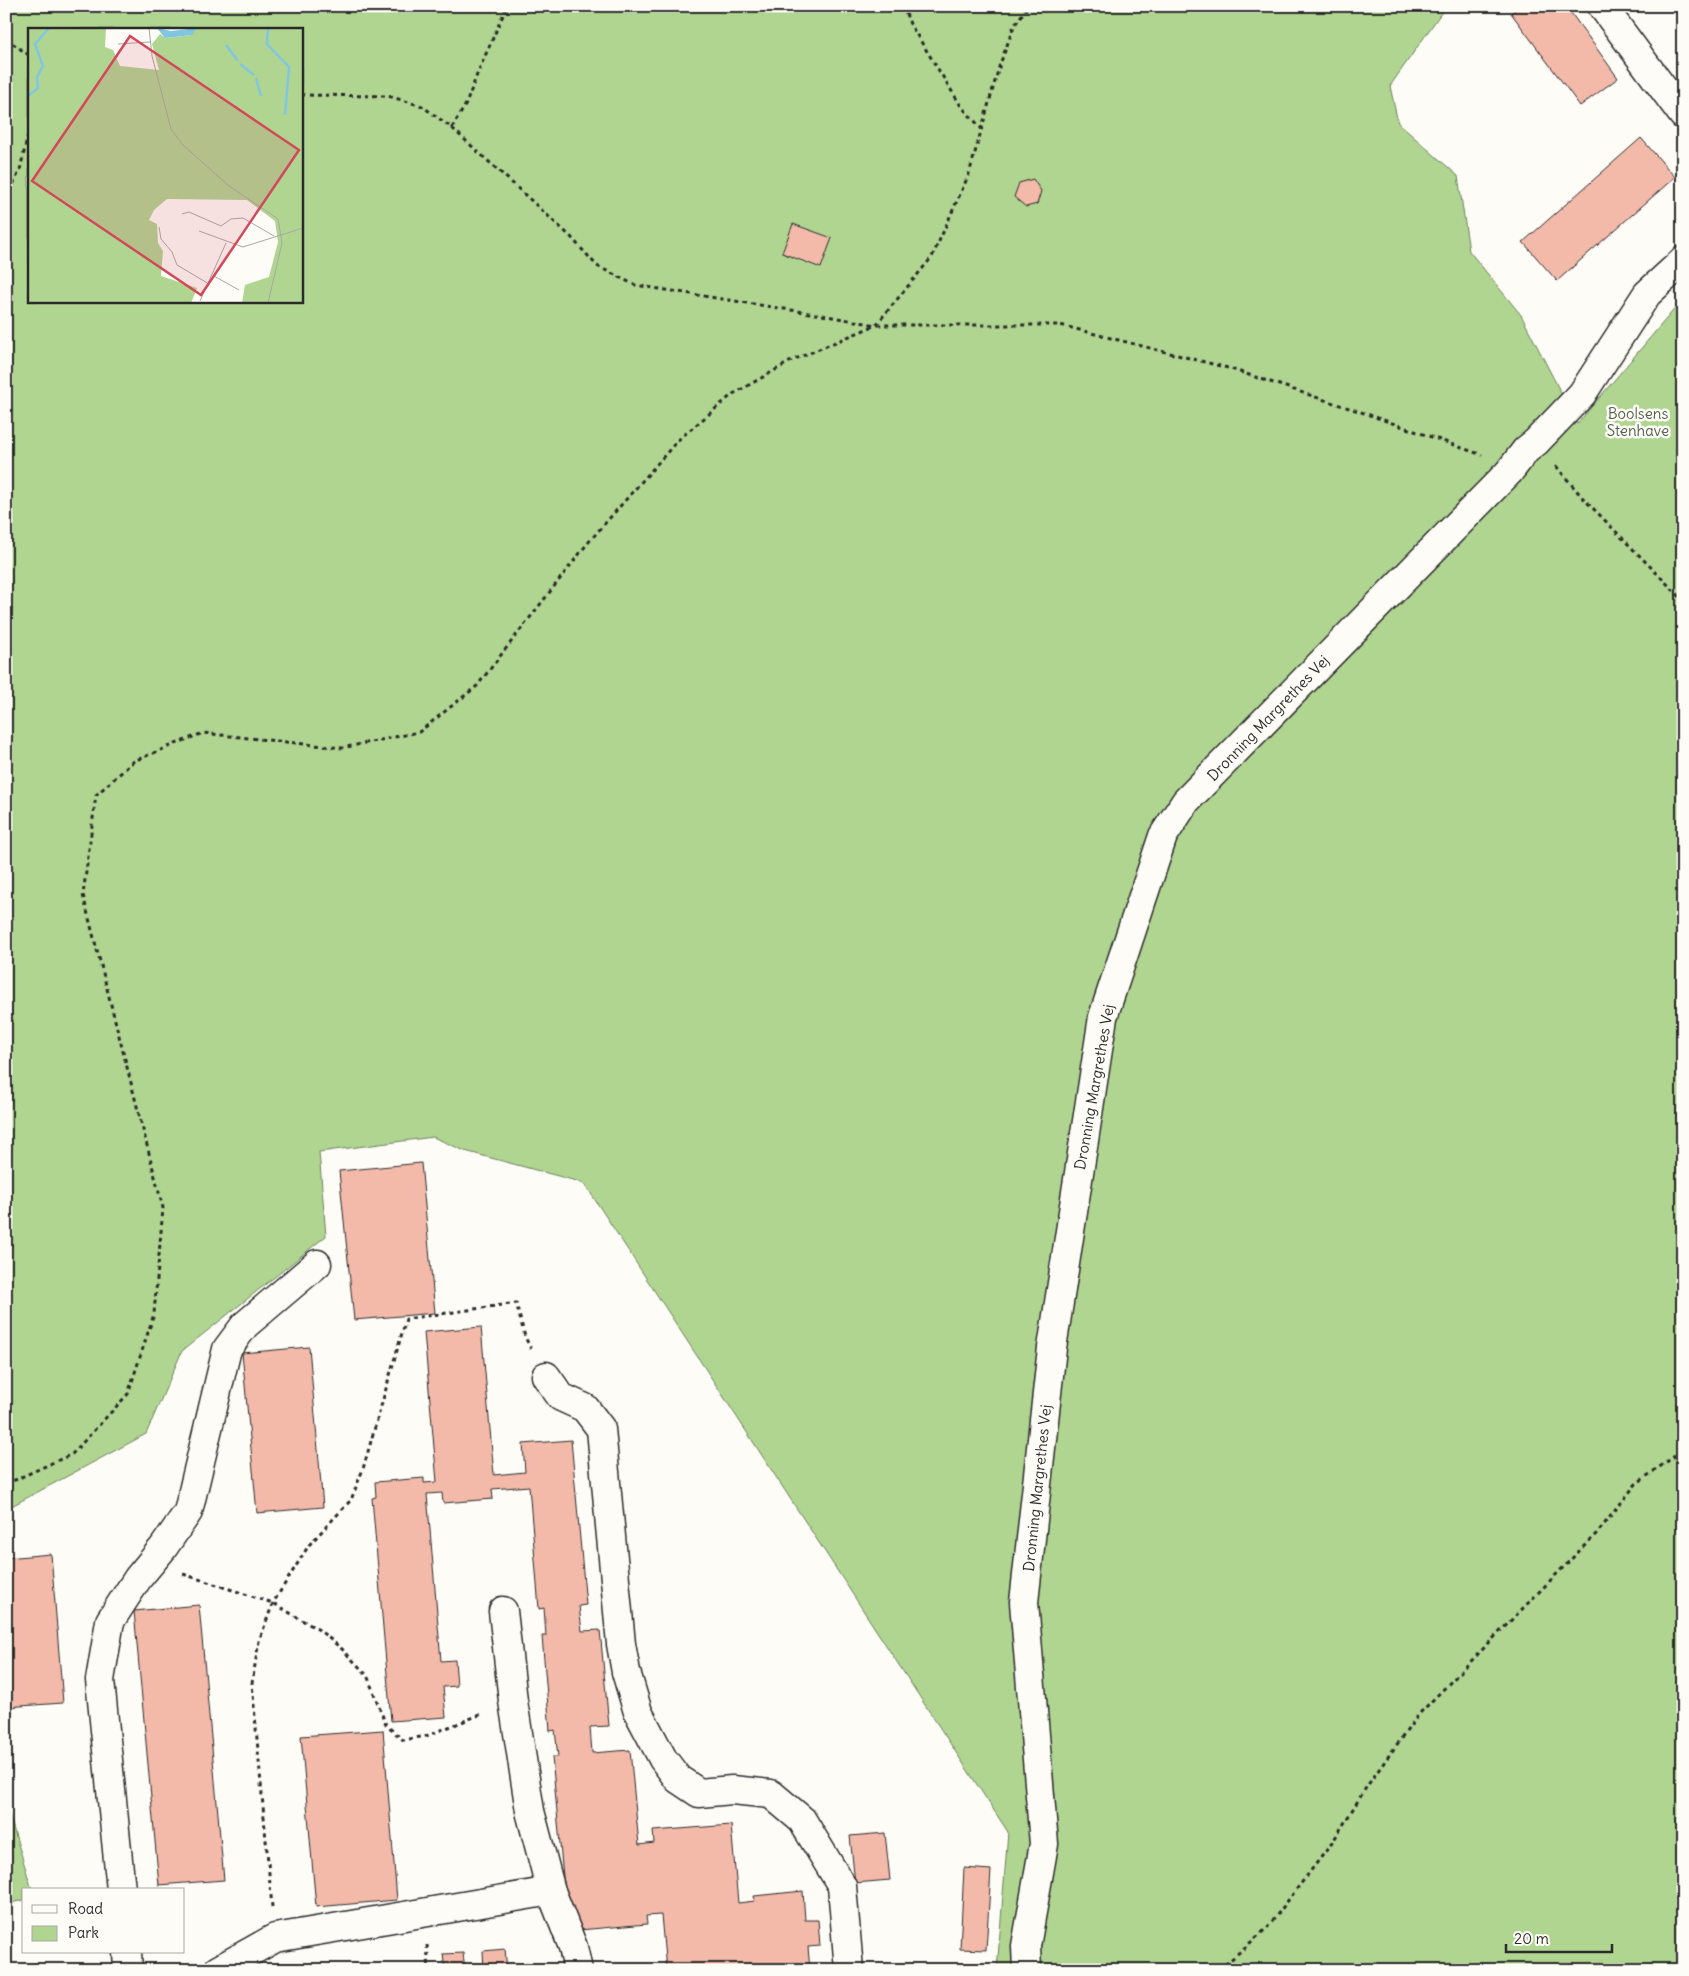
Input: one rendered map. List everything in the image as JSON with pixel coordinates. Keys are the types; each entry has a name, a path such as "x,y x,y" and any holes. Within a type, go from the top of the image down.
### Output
{"lane":[{"path":"1602,6 1683,115"},
{"name":"Dronning Margrethes Vej","path":"1027,1970 1026,1946 1044,1844 1024,1602 1052,1348 1103,1017 1164,836 1186,801 1509,472 1526,450 1582,394 1648,294 1683,260"},
{"path":"120,1888 100,1680 110,1621 138,1578 188,1512 227,1349 245,1325 317,1264"},
{"path":"546,1376 561,1397 584,1408 601,1430 621,1644 626,1672 638,1712 663,1758 678,1778 699,1793 732,1790 771,1794 802,1820 842,1886 848,1970"},
{"path":"503,1611 513,1702 530,1811 551,1891 573,1947 578,1970"},
{"path":"219,1970 275,1938 551,1891"},
{"path":"127,1954 128,1970"}],"path":[{"path":"452,128 466,104 478,72 508,6"},
{"path":"904,6 910,24 961,106 983,130"},
{"path":"6,1484 72,1454 128,1394 154,1314 163,1208 83,895 96,795 134,761 203,733 342,748 419,732 477,686 587,544 678,440 733,394 793,360 876,325 932,258 970,174 999,67 1014,26 1028,6"},
{"path":"6,39 28,54"},
{"path":"302,95 388,96 422,106 452,128 571,237 597,266 635,285 876,325 1060,325 1228,368 1482,455 1509,472"},
{"path":"6,199 20,170 28,134"},
{"path":"1536,442 1582,497 1683,600"},
{"path":"275,1938 252,1683 259,1641 274,1603 309,1545 352,1500 406,1319 516,1303 524,1337 546,1376"},
{"path":"1219,1970 1267,1928 1332,1843 1367,1786 1419,1714 1598,1532 1636,1484 1683,1450"},
{"path":"150,1563 274,1603 320,1630 367,1675 386,1725 403,1740 426,1736 513,1702"}],"green space":[{"name":"Boolsens Stenhave","path":"6,6 1446,6 1390,86 1398,123 1458,176 1469,251 1521,315 1577,424 1683,299 1683,1970 997,1970 1008,1832 584,1183 465,1151 433,1137 319,1152 326,1236 182,1351 146,1434 6,1509"},
{"path":"6,1804 31,1888 22,1888 22,1900 6,1904"}],"building":[{"path":"1520,6 1566,6 1618,78 1580,106 1511,13"},
{"path":"1641,138 1675,177 1557,281 1523,242"},
{"path":"1033,179 1041,191 1037,204 1026,207 1014,197 1019,183"},
{"path":"793,224 832,238 821,268 782,253"},
{"path":"421,1163 435,1313 354,1320 339,1171"},
{"path":"481,1327 494,1475 525,1472 523,1444 571,1440 586,1605 579,1606 582,1631 600,1630 609,1726 590,1727 592,1753 630,1750 639,1845 654,1843 653,1831 731,1825 738,1903 755,1901 754,1896 803,1891 805,1920 818,1920 820,1946 808,1947 810,1970 760,1970 760,1967 745,1970 666,1970 661,1915 646,1916 647,1924 568,1931 552,1757 558,1757 555,1730 550,1731 542,1636 546,1636 544,1608 539,1609 529,1486 492,1489 493,1499 443,1503 442,1493 427,1494 441,1661 455,1660 457,1686 443,1687 446,1717 391,1721 372,1498 376,1497 375,1482 424,1478 424,1483 437,1482 424,1332"},
{"path":"309,1347 323,1507 257,1513 242,1353"},
{"path":"51,1554 63,1703 6,1707 6,1558"},
{"path":"199,1605 224,1880 159,1885 134,1611"},
{"path":"383,1730 397,1900 316,1907 301,1736"},
{"path":"885,1833 890,1880 855,1883 850,1836"},
{"path":"964,1868 991,1870 986,1950 960,1949"},
{"path":"505,1949 507,1970 484,1970 483,1951"},
{"path":"463,1953 465,1970 445,1970 443,1954"}]}
